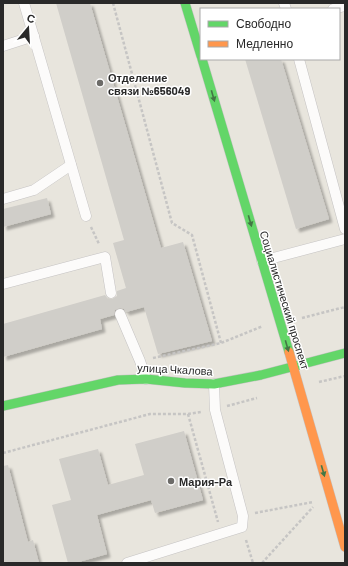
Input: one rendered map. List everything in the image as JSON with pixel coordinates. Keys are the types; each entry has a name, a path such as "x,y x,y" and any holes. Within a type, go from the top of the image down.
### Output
{"street":[{"name":"Социалистический проспект","path":"186,3 199,45"},
{"name":"Социалистический проспект","path":"202,60 345,547"},
{"name":"улица Чкалова","path":"3,406 118,380 146,379 184,383 214,384 261,375 345,353"}],"lane":[{"path":"24,3 86,216"},
{"path":"3,46 34,36"},
{"path":"300,60 345,229"},
{"path":"3,199 34,190 71,165"},
{"path":"262,261 345,239"},
{"path":"3,284 105,257 112,293"},
{"path":"120,314 146,379"},
{"path":"127,563 242,527 243,516 215,410 214,384"}],"path":[{"path":"113,3 172,224 192,235 221,343"},
{"path":"86,216 105,257"},
{"path":"302,318 345,307"},
{"path":"319,382 345,376"},
{"path":"3,453 150,414 188,414 215,410 259,397"},
{"path":"188,414 218,523 242,527 253,563"},
{"path":"243,516 319,500 262,563"}],"building":[{"path":"56,3 90,3 161,248 183,242 212,341 158,354 144,307 126,312 124,309 120,308 115,310 114,315 100,319 102,329 3,357 3,324 105,295 108,299 112,299 117,296 117,291 126,288 113,243 124,240"},
{"path":"245,60 281,60 329,219 296,229"},
{"path":"47,198 51,214 3,227 3,209"},
{"path":"184,431 203,500 155,513 151,500 97,515 107,554 75,563 68,563 52,505 71,500 59,459 98,449 108,485 144,475 135,444"},
{"path":"8,465 28,542 33,540 39,563 3,563 3,466"}],"traffic: fast":[{"path":"185,3 200,53"},
{"path":"202,60 289,352"},
{"path":"3,406 118,380 146,379 214,384 261,375 345,353"}],"traffic: slow":[{"path":"289,352 345,547"}],"place":[{"name":"Отделение связи №656049","path":"100,83"},
{"name":"Мария-Ра","path":"171,481"}]}
